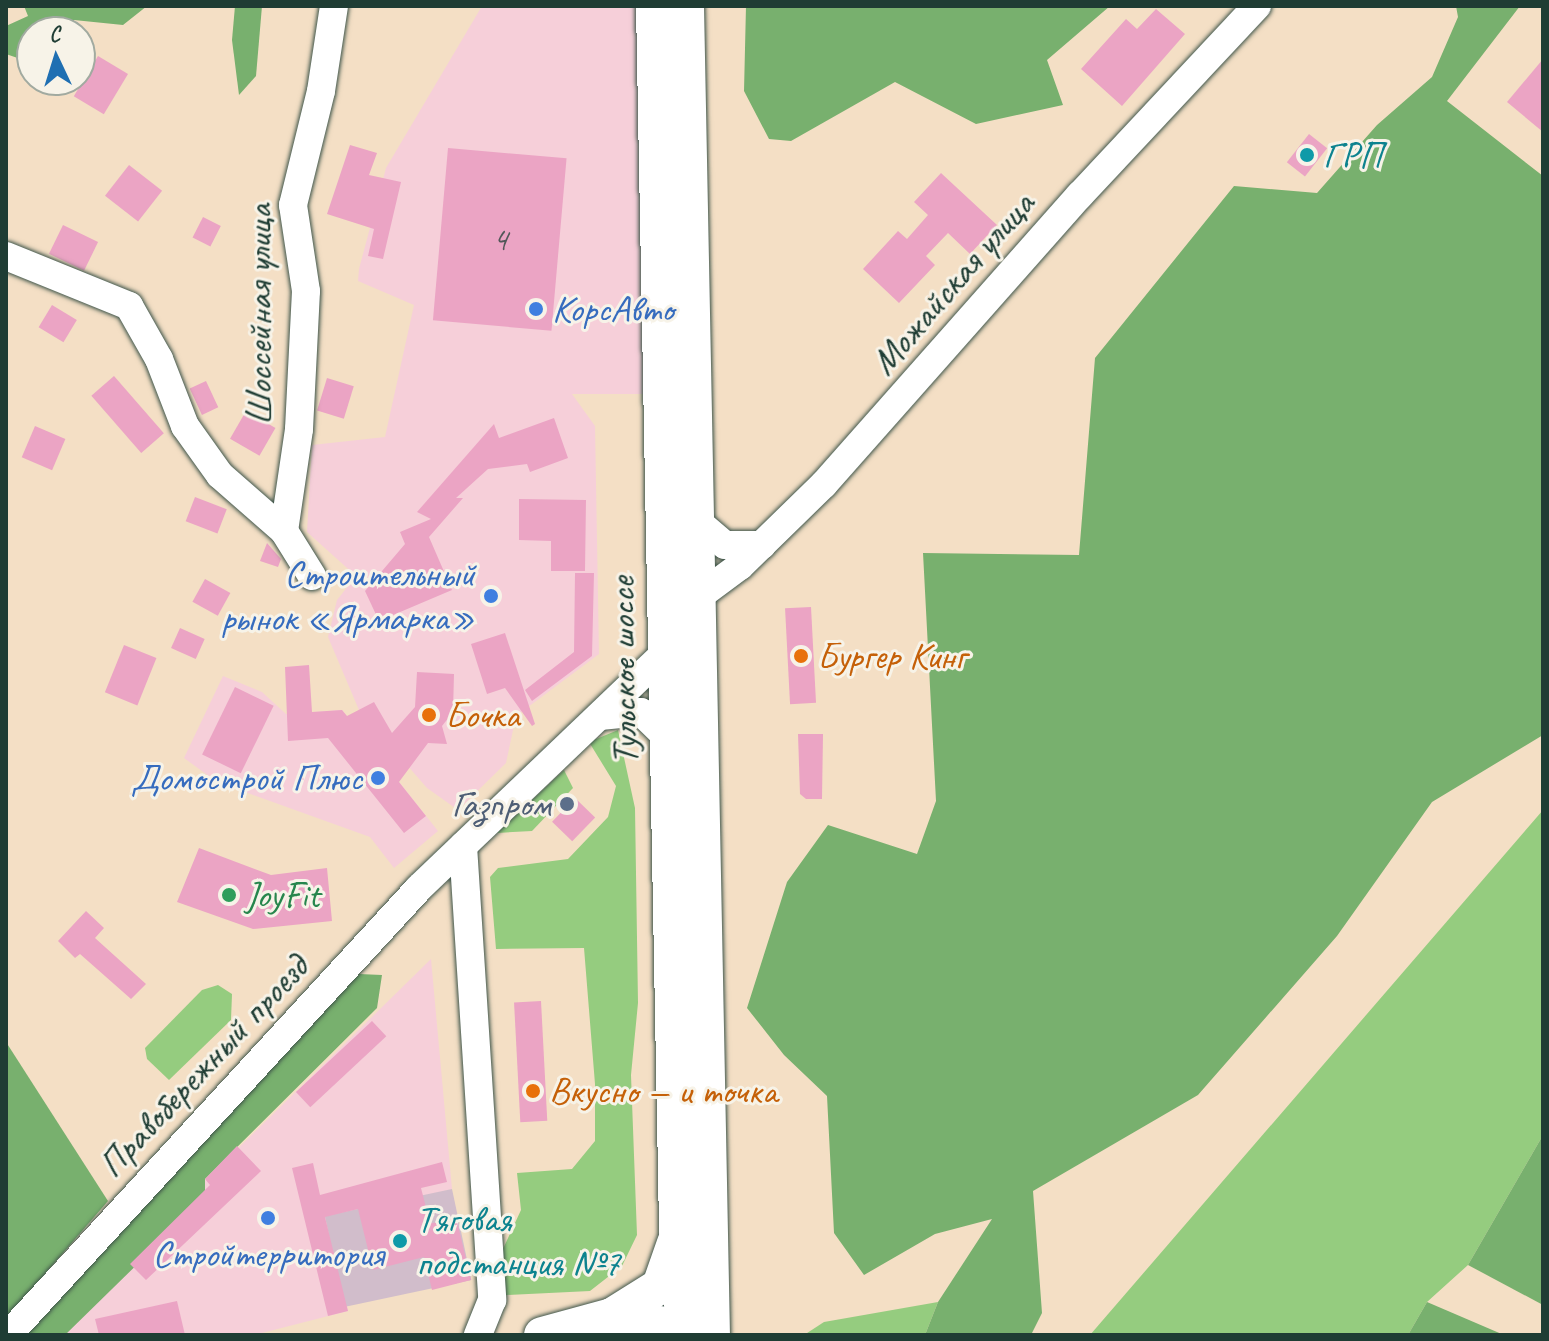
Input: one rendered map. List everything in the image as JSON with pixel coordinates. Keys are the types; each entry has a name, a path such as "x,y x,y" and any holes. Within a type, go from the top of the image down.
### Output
{"main road":[{"name":"Тульское шоссе","path":"654,6 677,1231 692,1331"},
{"name":"Тульское шоссе","path":"686,6 694,600 692,1331"},
{"path":"542,1335 612,1316 660,1286 673,1259 677,1231"},
{"path":"612,1316 692,1331"}],"street":[{"name":"Шоссейная улица","path":"284,531 299,429 306,291 293,205 321,91 334,6"},
{"name":"Можайская улица","path":"694,600 762,545 824,484 1080,195 1257,6"},
{"path":"6,256 129,306 159,359 185,426 220,475 284,531 312,576"},
{"path":"692,517 725,545 762,545"},
{"name":"Правобережный проезд","path":"8,1335 463,846 665,653"},
{"path":"600,716 641,712 666,736"},
{"path":"463,846 492,1300 478,1335"}],"shaded area":[{"path":"482,6 644,6 646,394 572,394 595,426 599,654 516,716 506,763 458,810 427,788 359,710 328,637 337,600 356,576 307,532 312,445 385,437 414,305 358,281 359,269 386,168"},
{"path":"223,676 262,692 286,714 342,710 438,831 394,868 370,837 217,782 184,758"},
{"path":"431,959 452,1189 326,1220 348,1311 254,1335 48,1335"},
{"path":"452,1189 471,1280 344,1307 325,1216"}],"green space":[{"path":"24,6 147,6 123,25 96,22 96,16 28,16"},
{"path":"235,6 262,6 256,76 239,95 232,40"},
{"path":"746,6 1110,6 1047,60 1063,105 976,124 895,82 791,141 769,139 744,91"},
{"path":"1456,6 1520,6 1447,101 1543,176 1543,735 1432,802 1337,936 1198,1095 1033,1191 1042,1313 1031,1335 925,1335 938,1302 992,1219 935,1234 864,1275 834,1233 827,1096 784,1055 747,1008 787,882 828,825 917,854 936,801 923,553 1079,555 1095,358 1234,186 1317,193 1377,125 1432,77 1458,17"},
{"path":"16,21 16,57 6,54 6,26"},
{"path":"618,730 635,808 638,1003 631,1075 637,1235 622,1266 590,1291 506,1295 502,1251 521,1210 517,1173 572,1169 595,1141 595,1084 584,948 496,949 490,877 498,868 568,859 608,817 616,786 589,742"},
{"path":"564,770 573,788 532,831 497,833"},
{"path":"1543,810 1543,1135 1468,1265 1427,1302 1408,1335 1090,1335"},
{"path":"359,974 382,975 377,1008 205,1179 205,1198 65,1335 25,1335"},
{"path":"218,985 232,994 231,1020 169,1080 147,1059 145,1048 202,990"},
{"path":"6,1042 108,1201 6,1319"},
{"path":"1543,1135 1543,1305 1468,1265"},
{"path":"938,1302 925,1335 804,1335 824,1322"},
{"path":"1427,1302 1504,1335 1408,1335"}],"building":[{"path":"1156,9 1185,34 1122,106 1081,69 1126,19 1137,29"},
{"path":"98,56 128,74 104,114 74,96 96,96"},
{"path":"1543,59 1543,132 1507,102"},
{"name":"ГРП","path":"1309,134 1327,148 1305,177 1287,162"},
{"path":"350,145 377,153 369,175 401,182 383,259 368,256 374,229 327,214"},
{"path":"448,148 567,158 551,331 433,320"},
{"path":"129,165 162,191 138,222 105,196"},
{"path":"941,173 997,225 970,254 948,233 926,256 935,265 899,303 863,269 898,231 907,239 928,215 914,202"},
{"path":"203,217 221,226 210,247 193,237"},
{"path":"63,225 98,242 84,271 49,254"},
{"path":"52,305 77,320 63,342 39,327"},
{"path":"114,376 164,433 141,453 91,396"},
{"path":"327,378 354,386 344,419 317,411"},
{"path":"206,381 218,407 202,415 190,389"},
{"path":"246,411 275,428 259,456 230,439"},
{"path":"554,418 568,458 530,472 527,464 488,469 456,498 463,498 429,537 452,590 379,621 365,591 405,544 400,532 431,519 417,512 494,424 499,438"},
{"path":"35,426 65,439 52,470 22,457"},
{"path":"195,497 227,509 217,533 186,521"},
{"path":"519,499 586,500 585,571 551,571 551,541 519,540"},
{"path":"267,543 281,559 278,567 260,561"},
{"path":"575,573 594,573 592,656 532,701 525,690 574,652"},
{"path":"205,579 230,593 218,616 192,602"},
{"name":"Бургер Кинг","path":"811,607 816,703 790,704 785,608"},
{"path":"180,628 205,639 196,659 171,648"},
{"path":"505,633 535,724 532,726 505,688 487,694 471,644"},
{"path":"124,645 156,658 137,705 105,692"},
{"path":"309,665 312,712 342,710 347,716 374,702 392,733 415,707 417,672 454,674 453,712 442,726 447,744 428,743 399,782 426,816 404,833 328,738 288,741 285,667"},
{"path":"235,687 274,706 241,773 202,754"},
{"path":"798,734 823,734 822,799 806,799 800,794"},
{"path":"575,798 595,817 572,841 552,822"},
{"path":"199,848 271,875 327,868 332,921 253,929 177,902"},
{"path":"86,911 104,928 95,938 146,984 131,999 80,954 75,958 58,941"},
{"name":"Вкусно — и точка","path":"541,1001 547,1121 520,1122 514,1002"},
{"path":"372,1021 386,1036 310,1107 296,1092"},
{"path":"237,1146 261,1171 146,1280 130,1264 210,1185 205,1179"},
{"path":"442,1162 447,1182 421,1188 430,1223 457,1221 471,1280 432,1290 424,1257 373,1270 358,1209 325,1217 348,1311 328,1316 292,1168 313,1163 320,1195"},
{"path":"177,1301 185,1335 99,1335 95,1319"}],"place":[{"name":"ГРП","path":"1307,155"},
{"name":"КорсАвто","path":"536,309"},
{"name":"Строительный рынок «Ярмарка»","path":"491,596"},
{"name":"Бургер Кинг","path":"801,656"},
{"name":"Бочка","path":"429,715"},
{"name":"Домострой Плюс","path":"378,778"},
{"name":"Газпром","path":"567,804"},
{"name":"JoyFit","path":"229,895"},
{"name":"Вкусно — и точка","path":"533,1091"},
{"name":"Стройтерритория","path":"268,1218"},
{"name":"Тяговая подстанция №7","path":"400,1241"}]}
